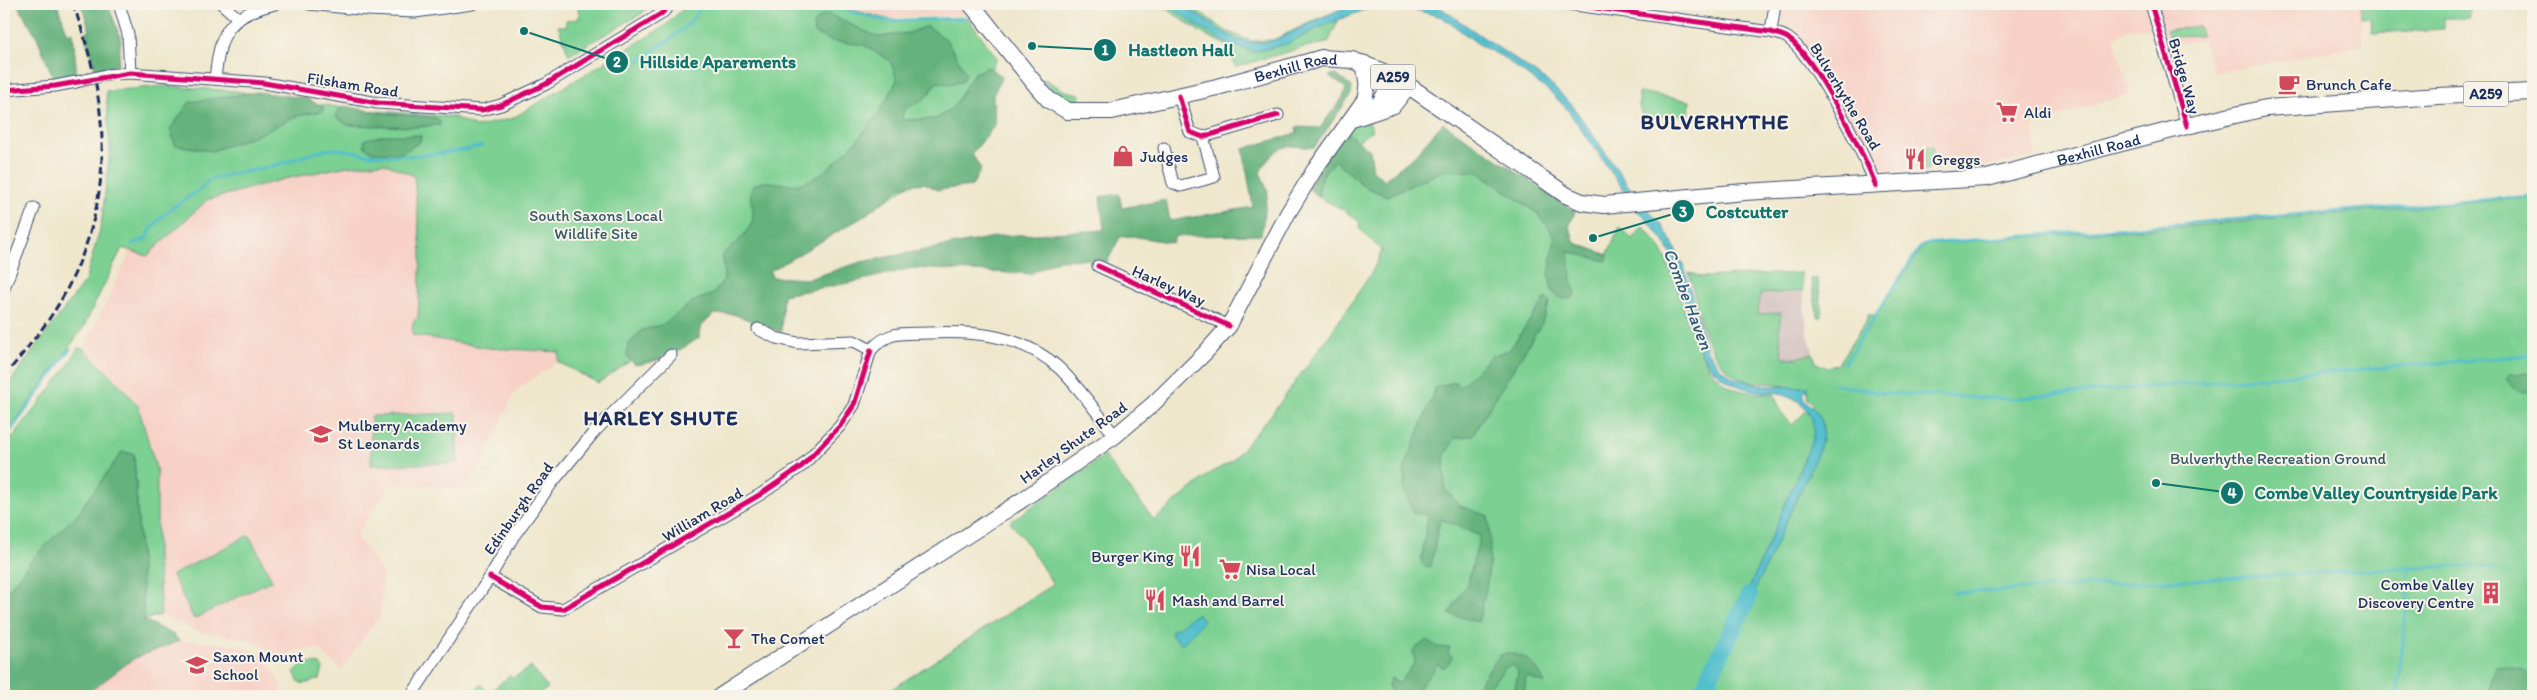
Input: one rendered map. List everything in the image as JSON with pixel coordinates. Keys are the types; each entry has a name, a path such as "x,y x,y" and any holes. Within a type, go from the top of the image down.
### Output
{"highway":[{"name":"Bexhill Road","path":"971,4 1040,90 1058,107 1077,112 1112,112 1322,58 1364,63 1402,82 1566,195 1589,203 1631,204 1744,192 1876,186 1987,178 2187,126 2266,108 2438,96 2533,92"}],"main road":[{"name":"Harley Shute Road","path":"720,696 1022,500 1115,436 1160,398 1229,326 1288,213 1315,169 1351,120 1367,92 1364,63"},
{"path":"1351,120 1374,110 1393,106 1402,82"}],"street":[{"path":"119,4 128,34 130,73"},
{"path":"222,4 239,19"},
{"path":"215,79 220,45 226,30 250,10 275,4"},
{"path":"309,4 368,10 415,12 472,4"},
{"name":"Filsham Road","path":"4,90 55,86 130,73 264,83 378,103 482,110 501,105 546,84 654,19 672,4"},
{"name":"Bulverhythe Road","path":"1568,4 1771,32 1788,37 1800,50 1822,82 1867,161 1876,186"},
{"path":"1771,32 1775,4"},
{"name":"Bridge Way","path":"2152,4 2187,126"},
{"path":"1179,96 1190,132 1203,137 1278,115"},
{"path":"1164,148 1173,183 1182,186 1214,177 1203,137"},
{"path":"4,288 34,208"},
{"name":"Harley Way","path":"1098,266 1229,326"},
{"path":"758,329 776,338 798,343 854,341 871,350 882,339 894,334 960,331 1001,336 1031,350 1058,367 1115,436"},
{"name":"William Road","path":"490,577 542,607 563,609 760,494 802,466 840,426 854,405 871,350"},
{"name":"Edinburgh Road","path":"411,696 490,577 513,538 552,483 596,431 671,355"}],"shaded area":[{"path":"838,4 955,4 965,14 889,18"},
{"path":"1785,4 2360,4 2363,45 2214,73 2203,40 2171,44 2148,29 2127,29 2114,39 2130,94 2034,124 2036,156 1992,165 1879,171 1799,33 1782,23"},
{"name":"Mulberry Academy St Leonards","path":"384,163 414,176 421,251 418,317 412,334 489,348 560,352 558,362 516,390 483,461 463,489 392,484 356,535 383,575 380,615 341,670 319,649 295,650 283,662 254,640 195,631 161,615 157,562 157,471 138,406 84,349 131,250 147,255 207,200 284,179 348,166"},
{"path":"1801,273 1807,331 1816,363 1772,366 1701,277"},
{"name":"Saxon Mount School","path":"181,640 242,646 259,654 275,672 286,696 84,696 133,659"}],"green space":[{"path":"17,4 57,4 68,34 73,32 77,76 53,78 37,37"},
{"path":"81,4 108,4 121,40 118,64 96,72 84,32 90,31"},
{"path":"575,4 653,4 641,14 569,55 558,26 566,26 566,20 579,19 578,6"},
{"name":"South Saxons Local Wildlife Site","path":"688,4 831,4 891,20 967,17 997,58 941,161 891,198 764,270 598,383 558,362 559,352 489,348 412,335 413,322 418,317 421,251 414,176 384,163 348,166 284,179 207,200 147,256 122,248 83,328 4,437 4,390 85,281 101,226 110,151 106,91 166,86 235,91 351,109 454,117 476,127 513,118 665,26"},
{"path":"1160,4 1189,4 1226,31 1251,41 1273,40 1324,16 1343,10 1328,43 1305,47 1235,67 1229,47 1200,32"},
{"path":"2360,4 2470,4 2470,18 2444,18 2444,29 2372,33 2371,17 2361,18"},
{"path":"828,14 878,37 909,33 927,26 946,39 966,73 962,82 946,84 937,82 924,99 906,109 902,115 902,120 936,119 954,106 974,73 988,67 1002,76 993,95 995,125 972,154 981,169 972,186 938,190 924,183 902,186 863,217 770,271 772,277 808,279 861,262 1000,236 1104,230 1100,197 1119,194 1122,208 1166,200 1170,221 1253,207 1243,149 1297,133 1296,127 1320,128 1343,97 1346,88 1329,76 1335,74 1352,87 1351,94 1314,148 1295,146 1282,148 1271,156 1260,172 1268,192 1261,235 1175,236 1173,243 1132,236 1120,237 1107,262 1096,259 1058,260 1030,274 912,268 854,282 783,295 781,332 733,314 714,314 700,328 700,337 677,352 661,359 635,365 627,356 628,345 642,330 664,324 694,301 713,294 724,279 723,254 741,238 752,222 751,195 753,185 766,182 802,183 822,173 864,133 888,97 897,80 890,61 864,45 831,41 814,33 813,24 821,16"},
{"path":"2199,26 2201,36 2169,37 2166,30"},
{"path":"1044,79 1065,91 1080,94 1079,101 1059,95 1043,81"},
{"path":"257,92 305,98 323,107 324,111 297,116 257,135 212,151 175,145 170,129 190,102"},
{"path":"1639,92 1690,101 1689,114 1643,118 1639,106"},
{"path":"345,106 381,113 436,118 440,121 440,125 417,127 347,125 337,118 336,112"},
{"path":"1368,119 1372,130 1358,141 1343,130"},
{"path":"1443,123 1575,211 1569,227 1575,243 1608,255 1606,261 1569,252 1571,280 1576,293 1573,298 1563,299 1552,292 1549,275 1555,237 1538,214 1479,172 1445,170 1387,196 1365,187 1336,161 1322,176 1318,197 1308,188 1343,130 1370,150 1373,170 1384,180 1412,158"},
{"path":"386,135 421,136 420,142 402,153 372,152 364,146 365,139"},
{"path":"1934,146 1928,169 1924,171 1924,147"},
{"name":"Bulverhythe Recreation Ground","path":"1336,161 1365,187 1387,196 1445,170 1479,172 1538,214 1569,227 1575,243 1607,255 1620,227 1632,239 1643,226 1662,251 1676,284 1696,344 1716,376 1729,386 1745,392 1774,394 1781,412 1792,425 1813,404 1807,398 1808,389 1748,381 1733,374 1722,364 1713,351 1700,320 1689,272 1701,277 1801,273 1803,291 1760,294 1758,314 1781,313 1779,329 1783,358 1797,358 1813,353 1816,363 1827,367 1837,365 1867,320 1867,315 1876,315 1924,244 2177,227 2533,197 2533,696 881,696 1053,584 1026,542 1010,522 1104,456 1154,520 1209,474 1232,461 1271,415 1333,330 1372,272 1382,251 1359,228 1360,222 1342,209 1318,197 1322,176"},
{"path":"1811,279 1818,279 1822,317 1818,317"},
{"path":"1546,298 1550,302 1542,323 1472,436 1455,438 1444,457 1445,489 1460,506 1488,516 1489,569 1478,622 1449,614 1468,582 1480,536 1440,519 1431,566 1426,567 1421,562 1428,515 1414,513 1404,490 1405,467 1436,387 1455,382 1460,387 1491,356 1509,350"},
{"path":"78,348 84,349 138,406 157,471 157,556 161,615 144,620 134,454 123,452 79,512 34,557 4,596 4,448 66,369"},
{"path":"2533,373 2533,393 2517,391 2506,379 2510,374"},
{"path":"457,413 457,463 371,465 371,416"},
{"path":"122,452 134,454 144,620 174,635 179,641 133,659 84,696 4,696 4,596 34,557 79,512"},
{"path":"2533,493 2533,537 2527,522"},
{"path":"249,535 272,580 194,619 172,575"},
{"path":"1427,640 1437,647 1450,648 1448,653 1452,656 1449,663 1444,668 1438,664 1413,696 1394,696 1388,686 1391,678 1400,683 1415,662 1413,650"},
{"path":"1506,653 1526,658 1535,666 1545,684 1526,676 1524,696 1514,696 1518,671 1513,665 1506,667 1482,696 1470,696 1499,656"},
{"path":"304,662 320,664 323,669 320,679 304,684 299,682 294,672"},
{"path":"2496,666 2533,671 2533,696 2487,696"},
{"path":"531,667 548,688 535,696 472,696 481,684 488,694 510,675 513,678"}],"water":[{"path":"1168,4 1181,4 1224,33 1240,41 1253,43 1269,42 1282,37 1351,4 1435,4 1548,82 1572,105 1632,191 1661,224 1672,242 1685,270 1707,351 1720,368 1734,378 1765,386 1809,387 1803,394 1803,398 1819,415 1823,426 1820,448 1754,592 1740,616 1743,603 1811,443 1813,425 1811,418 1808,411 1796,400 1779,393 1759,392 1739,386 1724,378 1708,364 1695,336 1684,297 1677,288 1676,268 1668,248 1641,215 1567,109 1550,92 1501,56 1481,46 1442,17 1396,5 1377,5 1325,25 1286,44 1254,52 1226,43 1196,25"},
{"path":"1198,614 1203,620 1182,644 1172,636 1172,630"}],"waterway":[{"path":"638,61 683,30 697,14 702,4"},
{"path":"822,4 885,21 964,18"},
{"path":"132,244 146,239 161,218 216,178 275,165 331,149 365,154 409,156 454,152 482,146"},
{"path":"1844,364 1918,250 1925,244 2533,196"},
{"path":"4,440 70,349"},
{"path":"1835,384 1882,393 2007,399 2533,355"},
{"path":"1953,593 2402,568 2474,566"},
{"path":"2480,566 2495,567"},
{"path":"2409,576 2410,568"},
{"path":"2397,696 2409,583"},
{"name":"Combe Haven","path":"1700,696 1749,596"}],"railway":[{"path":"4,377 53,314 60,302 82,255 94,219 100,183 102,148 100,112 85,40 73,4"}],"cycle path":[{"path":"4,90 55,86 130,73 264,83 378,103 482,110 501,105 546,84 661,14 671,4"},
{"path":"1568,4 1771,32 1787,38 1800,49 1825,85 1850,130 1876,186"},
{"path":"2151,4 2187,126"},
{"path":"1179,96 1190,132 1203,137 1278,115"},
{"path":"1098,266 1229,326"},
{"path":"490,577 542,607 563,609 761,494 802,466 840,426 854,405 871,350"}],"place":[{"name":"Hillside Aparements","path":"524,31"},
{"name":"Hastleon Hall","path":"1032,46"},
{"name":"Brunch Cafe","path":"2289,84"},
{"name":"Aldi","path":"2007,112"},
{"name":"Judges","path":"1123,156"},
{"name":"Greggs","path":"1915,159"},
{"name":"Costcutter","path":"1593,238"},
{"name":"Mulberry Academy St Leonards","path":"321,434"},
{"name":"Combe Valley Countryside Park","path":"2156,483"},
{"name":"Burger King","path":"1190,556"},
{"name":"Nisa Local","path":"1230,569"},
{"name":"Combe Valley Discovery Centre","path":"2491,593"},
{"name":"Mash and Barrel","path":"1155,600"},
{"name":"The Comet","path":"734,638"},
{"name":"Saxon Mount School","path":"197,665"}],"district":[{"name":"BULVERHYTHE","path":"1715,122"},
{"name":"HARLEY SHUTE","path":"661,418"}]}
